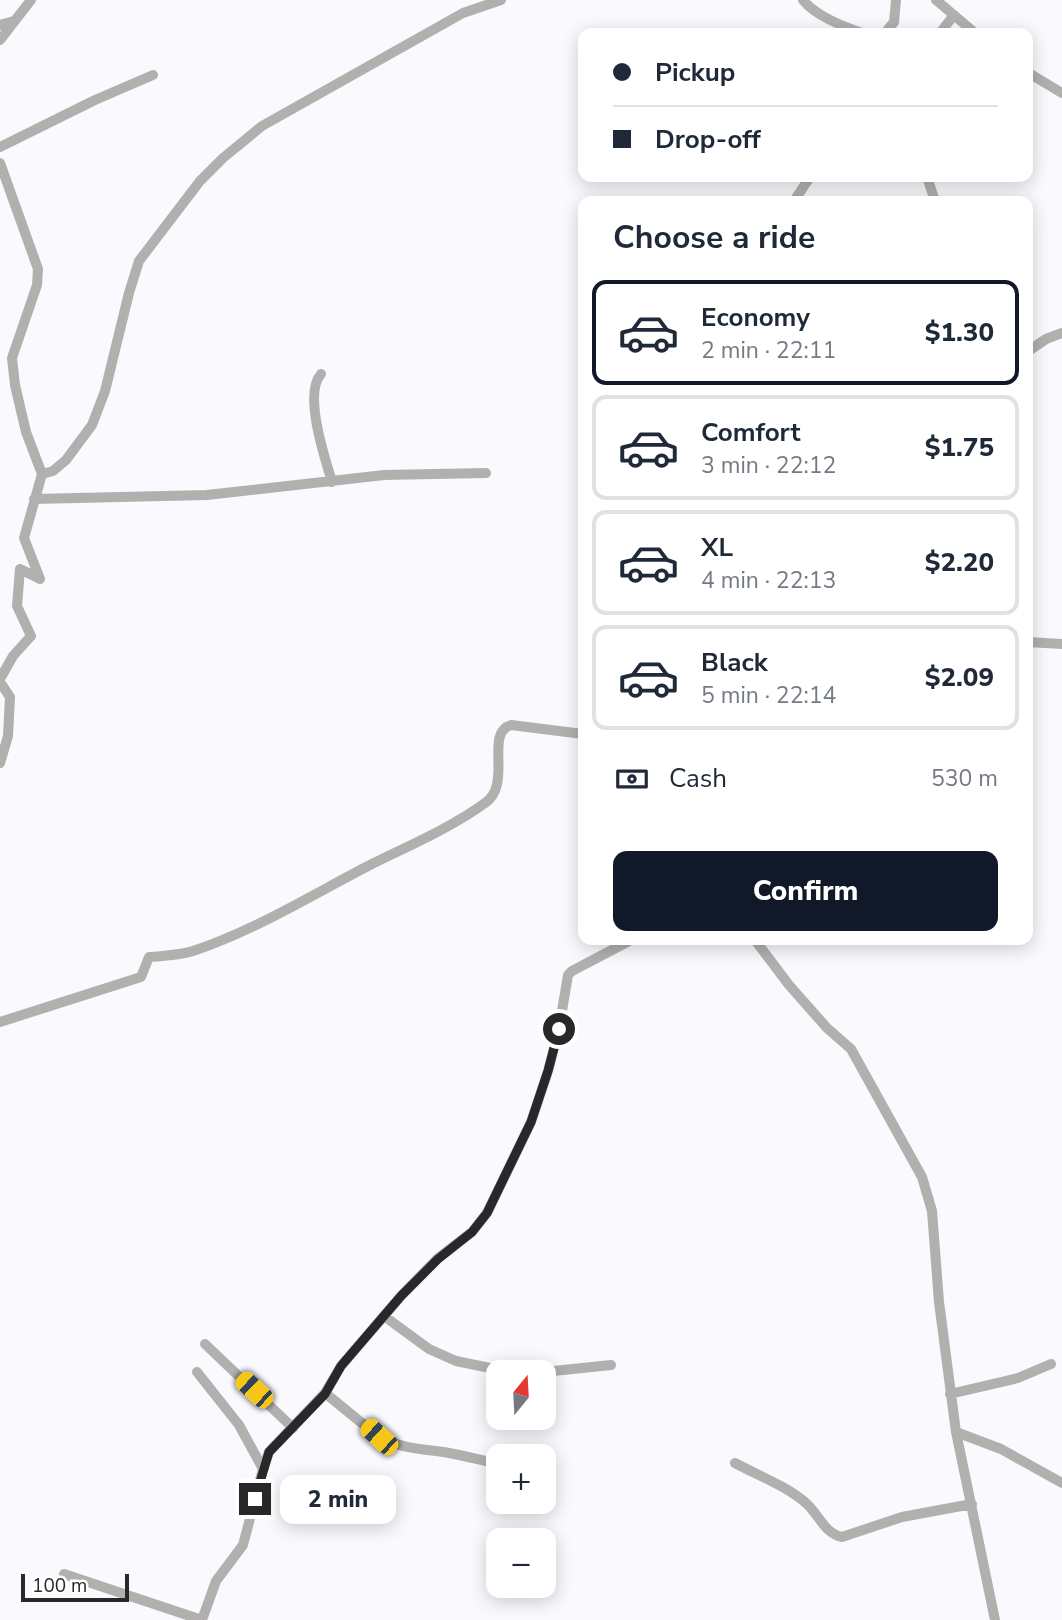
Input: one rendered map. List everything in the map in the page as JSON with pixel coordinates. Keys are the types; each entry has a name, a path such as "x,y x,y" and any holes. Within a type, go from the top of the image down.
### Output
{"street":[{"path":"0,40 32,0"},
{"path":"42,474 53,471 66,460 92,425 105,391 131,283 139,261 200,181 222,158 262,126 463,13 501,0"},
{"path":"803,0 808,6 846,28"},
{"path":"889,28 894,22 896,0"},
{"path":"936,0 969,28"},
{"path":"944,28 954,15"},
{"path":"0,25 14,21"},
{"path":"0,147 153,75"},
{"path":"1033,76 1062,93"},
{"path":"0,163 38,269 37,285 12,358 26,432 42,474 24,538 40,579 20,569 17,606 31,636 13,656 0,680 10,697 8,736 0,763"},
{"path":"1033,348 1062,333"},
{"path":"321,374 316,380 314,399 320,441 332,482"},
{"path":"34,499 207,495 384,475 486,473"},
{"path":"1033,643 1062,645"},
{"path":"0,1022 141,977 149,957 195,950 242,930 307,900 469,815 495,794 499,784 499,736 505,726 511,724 578,733"},
{"path":"65,1574 202,1620 216,1581 243,1545 262,1469 269,1452 325,1394 341,1366 418,1276 472,1232 492,1204 531,1122 548,1071 559,1029 568,975 621,945"},
{"path":"759,945 827,1028 851,1049 922,1177 932,1211 939,1302 956,1432 995,1620"},
{"path":"384,1316 429,1349 456,1361 486,1367"},
{"path":"205,1344 293,1428"},
{"path":"950,1394 1018,1378 1051,1364"},
{"path":"556,1371 611,1365"},
{"path":"197,1372 239,1425 262,1469"},
{"path":"325,1394 389,1443 486,1461"},
{"path":"956,1432 1001,1449 1062,1483"},
{"path":"735,1463 798,1496 816,1513 830,1532 842,1537 902,1517 972,1504"}],"route":[{"path":"255,1499 269,1452 325,1394 355,1348 418,1276 472,1232 487,1213 531,1122 559,1029"}]}
